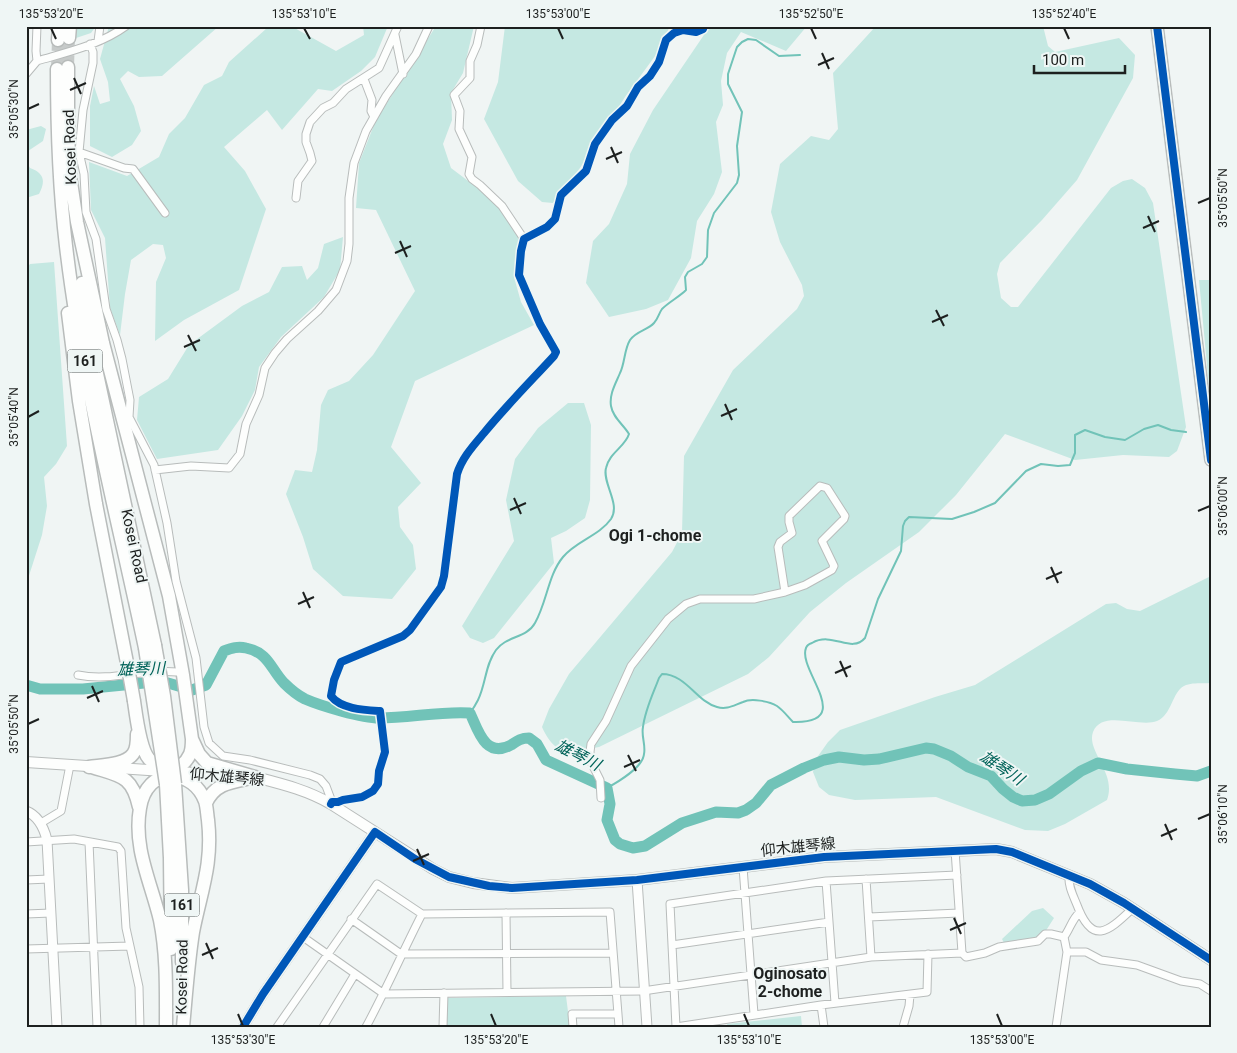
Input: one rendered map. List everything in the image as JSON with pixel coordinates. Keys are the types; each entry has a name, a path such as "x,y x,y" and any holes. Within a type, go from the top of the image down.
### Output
{"highway":[{"path":"59,26 66,35"},
{"name":"Kosei Road","path":"150,647 93,354 76,246 63,68 58,136 66,247 76,314 89,387 150,647 164,696 182,899 182,1027"},
{"path":"71,182 77,222 102,343 169,596 188,703 192,739 191,752 170,780"},
{"path":"62,204 66,299 79,402 96,504 138,726 147,757 170,780"},
{"path":"90,767 115,763 131,756 136,747 138,726"},
{"path":"192,739 199,754 207,763 255,777"},
{"path":"90,767 126,780 135,791 140,809"},
{"path":"206,803 213,791 220,786 255,777"},
{"path":"167,1027 164,944 143,863 139,832 140,809 144,793 154,780 186,779 193,783 206,803 210,858 190,953 182,1027"},
{"name":"Kosei Road","path":"167,1027 171,978 170,780"}],"main road":[{"path":"1157,26 1211,460"},
{"name":"仰木雄琴線","path":"26,762 90,767 170,780 255,777 291,786 332,803 433,870 449,877 481,885 512,888 637,880 824,857 996,849 1012,852 1090,884 1211,960"}],"street":[{"path":"37,26 37,61"},
{"path":"98,41 100,26"},
{"path":"26,74 37,61 98,41 126,26"},
{"path":"296,198 298,181 312,161 306,142 306,134 310,122 323,108 333,103 346,89 379,68 398,26"},
{"path":"155,470 191,466 229,468 240,454 246,424 259,395 266,368 275,353 287,339 328,301 342,277 347,261 349,244 349,198 354,163 366,131 416,54 429,26"},
{"path":"90,44 93,52 93,63 83,110 79,152 84,174 86,212 96,239 106,309 117,340 130,400 129,417 155,470 167,523 176,581 196,658 204,727 209,743 223,756 250,760 310,774 320,779 326,786 332,803 362,797 373,791 378,784 379,771 385,752 380,711 359,709 334,701 330,696 335,674 341,662 403,636 410,630 441,587 460,465 464,457 495,420 556,352 540,324 519,275 524,239 502,206 472,179 469,174 472,157 459,129 460,111 454,95 470,78 470,61 477,45 481,26"},
{"path":"524,239 547,227 555,219 561,195 586,171 595,144 612,120 628,106 638,87 650,76 659,62 666,40 674,33 684,30 696,32 703,29 704,26"},
{"path":"395,35 403,74"},
{"path":"364,79 372,100 371,111 374,117"},
{"path":"79,152 132,169 165,214"},
{"path":"601,798 600,780 591,762 591,744 606,721 631,666 668,619 693,600 754,599 786,592 805,585 832,570 834,566 822,541 845,516 825,486 820,486 789,516 792,533 780,542 778,547 786,592"},
{"path":"78,675 114,677 166,671 198,675"},
{"path":"41,823 61,811 70,765"},
{"path":"26,811 31,813 41,823 47,840 57,1027"},
{"path":"243,1027 262,994 375,832"},
{"path":"26,842 74,839 118,847 121,851 126,928 139,987 140,1027"},
{"path":"88,842 97,1027"},
{"path":"955,850 962,953 966,957 985,953 999,947 1038,941 1045,934 1064,937"},
{"path":"743,867 754,1014"},
{"path":"928,954 927,992 754,1014 707,1024 676,1027 670,904 826,882 957,875"},
{"path":"1069,875 1068,882 1080,912 1087,926 1092,930 1101,931 1120,921 1132,909"},
{"path":"866,879 871,957"},
{"path":"26,880 49,880"},
{"path":"637,880 647,1027"},
{"path":"826,882 835,1004"},
{"path":"277,1027 377,884 422,914 610,912 619,1027"},
{"path":"1056,1027 1067,952 1064,937 1074,917 1080,912"},
{"path":"26,914 51,913"},
{"path":"506,913 507,992"},
{"path":"868,917 959,913"},
{"path":"366,1027 422,914"},
{"path":"351,919 401,954 613,953"},
{"path":"672,945 829,922"},
{"path":"303,937 384,994 643,990 871,957 962,953"},
{"path":"26,949 130,946"},
{"path":"1067,952 1086,952 1101,960 1136,964 1181,981 1200,984 1211,991"},
{"path":"323,1027 356,974"},
{"path":"443,1027 444,993"},
{"path":"903,1027 910,995"},
{"path":"821,1005 824,1027"},
{"path":"573,1027 572,1014 618,1014"}],"green space":[{"path":"77,26 96,26 91,33 76,38"},
{"path":"109,26 219,26 162,76 139,77 128,71 120,79 134,106 141,131 132,145 112,157 90,146 90,106 94,86 100,104 110,101 108,82 100,59"},
{"path":"291,26 336,51 364,35 363,26 388,26 375,57 361,71 332,91 318,89 282,130 267,110 224,147 245,171 266,209 239,290 184,320 155,341 156,282 166,258 163,245 153,244 131,260 120,335 110,308 105,238 91,210 89,162 127,176 159,157 169,134 185,118 204,85 222,76 229,62 267,28"},
{"path":"436,26 474,26 463,73 451,93 452,120 443,144 451,168 500,205 521,236 514,277 521,302 534,325 415,381 391,447 421,483 398,507 400,527 413,545 416,569 392,599 343,596 313,569 286,494 295,470 312,472 317,450 321,405 328,390 349,381 373,355 415,291 376,210 356,208 359,163 376,120"},
{"path":"505,26 670,26 658,52 625,97 580,168 553,203 542,202 518,181 484,119 498,82"},
{"path":"710,26 807,26 786,51 741,32 727,53 721,81 723,105 716,122 722,172 714,194 697,221 691,258 668,300 646,309 609,317 586,283 593,241 609,224 627,184 630,154 653,110"},
{"path":"876,26 1043,26 1048,46 1055,52 1119,38 1135,55 1133,78 1077,180 1042,220 1000,263 997,274 1001,298 1011,307 1018,307 1111,188 1123,181 1132,179 1145,188 1153,203 1186,427 1177,451 1169,457 1123,455 1075,460 1005,434 956,495 919,532 846,583 810,612 769,657 748,674 599,747 580,751 559,749 547,737 542,727 549,709 569,674 672,552 682,533 684,456 733,370 797,309 804,296 802,285 780,242 771,212 780,164 811,136 829,140 838,129 833,73"},
{"path":"41,126 46,129 43,141 28,151 26,157 26,130"},
{"path":"26,161 30,168 41,175 43,185 39,194 26,198"},
{"path":"343,237 340,270 324,297 281,337 259,367 255,390 242,416 218,450 157,459 137,420 139,397 168,379 189,345 242,306 269,292 282,267 302,266 307,280 318,268 324,244"},
{"path":"54,262 67,446 56,464 44,477 47,506 42,535 26,585 26,269 30,264"},
{"path":"1199,280 1211,280 1210,397"},
{"path":"568,403 584,403 591,425 590,500 585,518 566,531 551,538 554,563 494,638 483,643 470,638 462,626 514,541 506,500 515,459 538,428"},
{"path":"1211,576 1211,683 1184,686 1177,693 1166,714 1157,721 1149,723 1112,720 1098,725 1093,732 1092,739 1108,781 1107,800 1065,824 1048,831 1025,830 936,797 855,800 829,795 819,787 813,772 816,759 828,742 840,730 975,685 1106,604 1116,603 1127,609 1140,611"},
{"path":"1043,908 1054,918 1040,940 1010,946 1004,943 1002,939 1032,911"},
{"path":"566,996 570,1027 446,1027 448,998"},
{"path":"801,1016 802,1027 728,1027 727,1024"}],"waterway":[{"path":"470,713 481,694 492,656 500,645 527,632 535,623 554,572 563,557 568,551 600,530 611,519 614,507 606,480 606,468 610,458 624,443 629,434 614,414 611,406 611,397 622,369 628,344 635,335 657,320 662,309 686,290 685,277 688,272 702,264 707,257 708,230 714,213 737,183 739,175 737,146 742,112 728,84 728,74 737,47 748,39 756,40 779,56 800,55"},
{"path":"607,788 629,774 643,759 644,721 647,708 662,674 678,678 703,700 717,707 727,708 751,700 765,701 777,706 793,722 812,720 821,714 823,705 805,658 806,647 820,640 827,639 854,644 865,638 878,599 901,551 903,526 909,517 952,519 995,503 1026,471 1041,464 1070,465 1075,453 1075,435 1085,430 1105,437 1125,440 1144,429 1158,425 1171,430 1186,432"},
{"name":"雄琴川","path":"26,685 40,689 83,689 144,683 168,683 192,690 206,685 224,651 240,647 254,650 264,657 284,683 294,692 305,699 321,705 352,714 379,718 470,713 484,741 489,746 502,748 521,739 529,738 537,744 546,760 607,788 610,804 607,820 615,840 620,844 633,848 645,846 682,823 716,812 738,813 746,810 756,803 771,785 804,768 824,760 839,757 864,760 879,759 926,748 934,749 951,756 968,767 991,776 1003,789 1022,801 1035,800 1049,794 1081,771 1098,763 1127,769 1197,776 1211,771"}],"tunnel":[{"path":"68,67 69,38"},
{"path":"57,69 58,40"}],"cycle path":[{"path":"331,804 332,802 362,797 373,791 378,784 379,771 385,752 380,711 347,706 331,696 334,680 341,662 403,636 410,630 441,587 457,474 462,463 472,447 492,423 556,352 540,324 519,275 524,239 547,227 555,219 561,195 586,171 595,144 612,120 627,106 638,87 650,76 659,62 666,40 674,33 683,30 696,32 703,29 704,26"},
{"path":"1157,26 1211,460"},
{"path":"243,1027 263,994 375,832 415,859 449,877 489,886 512,888 637,880 824,857 996,849 1012,852 1090,884 1124,903 1211,960"}],"district":[{"name":"Ogi 1-chome","path":"655,535"},
{"name":"Oginosato 2-chome","path":"790,982"}]}
